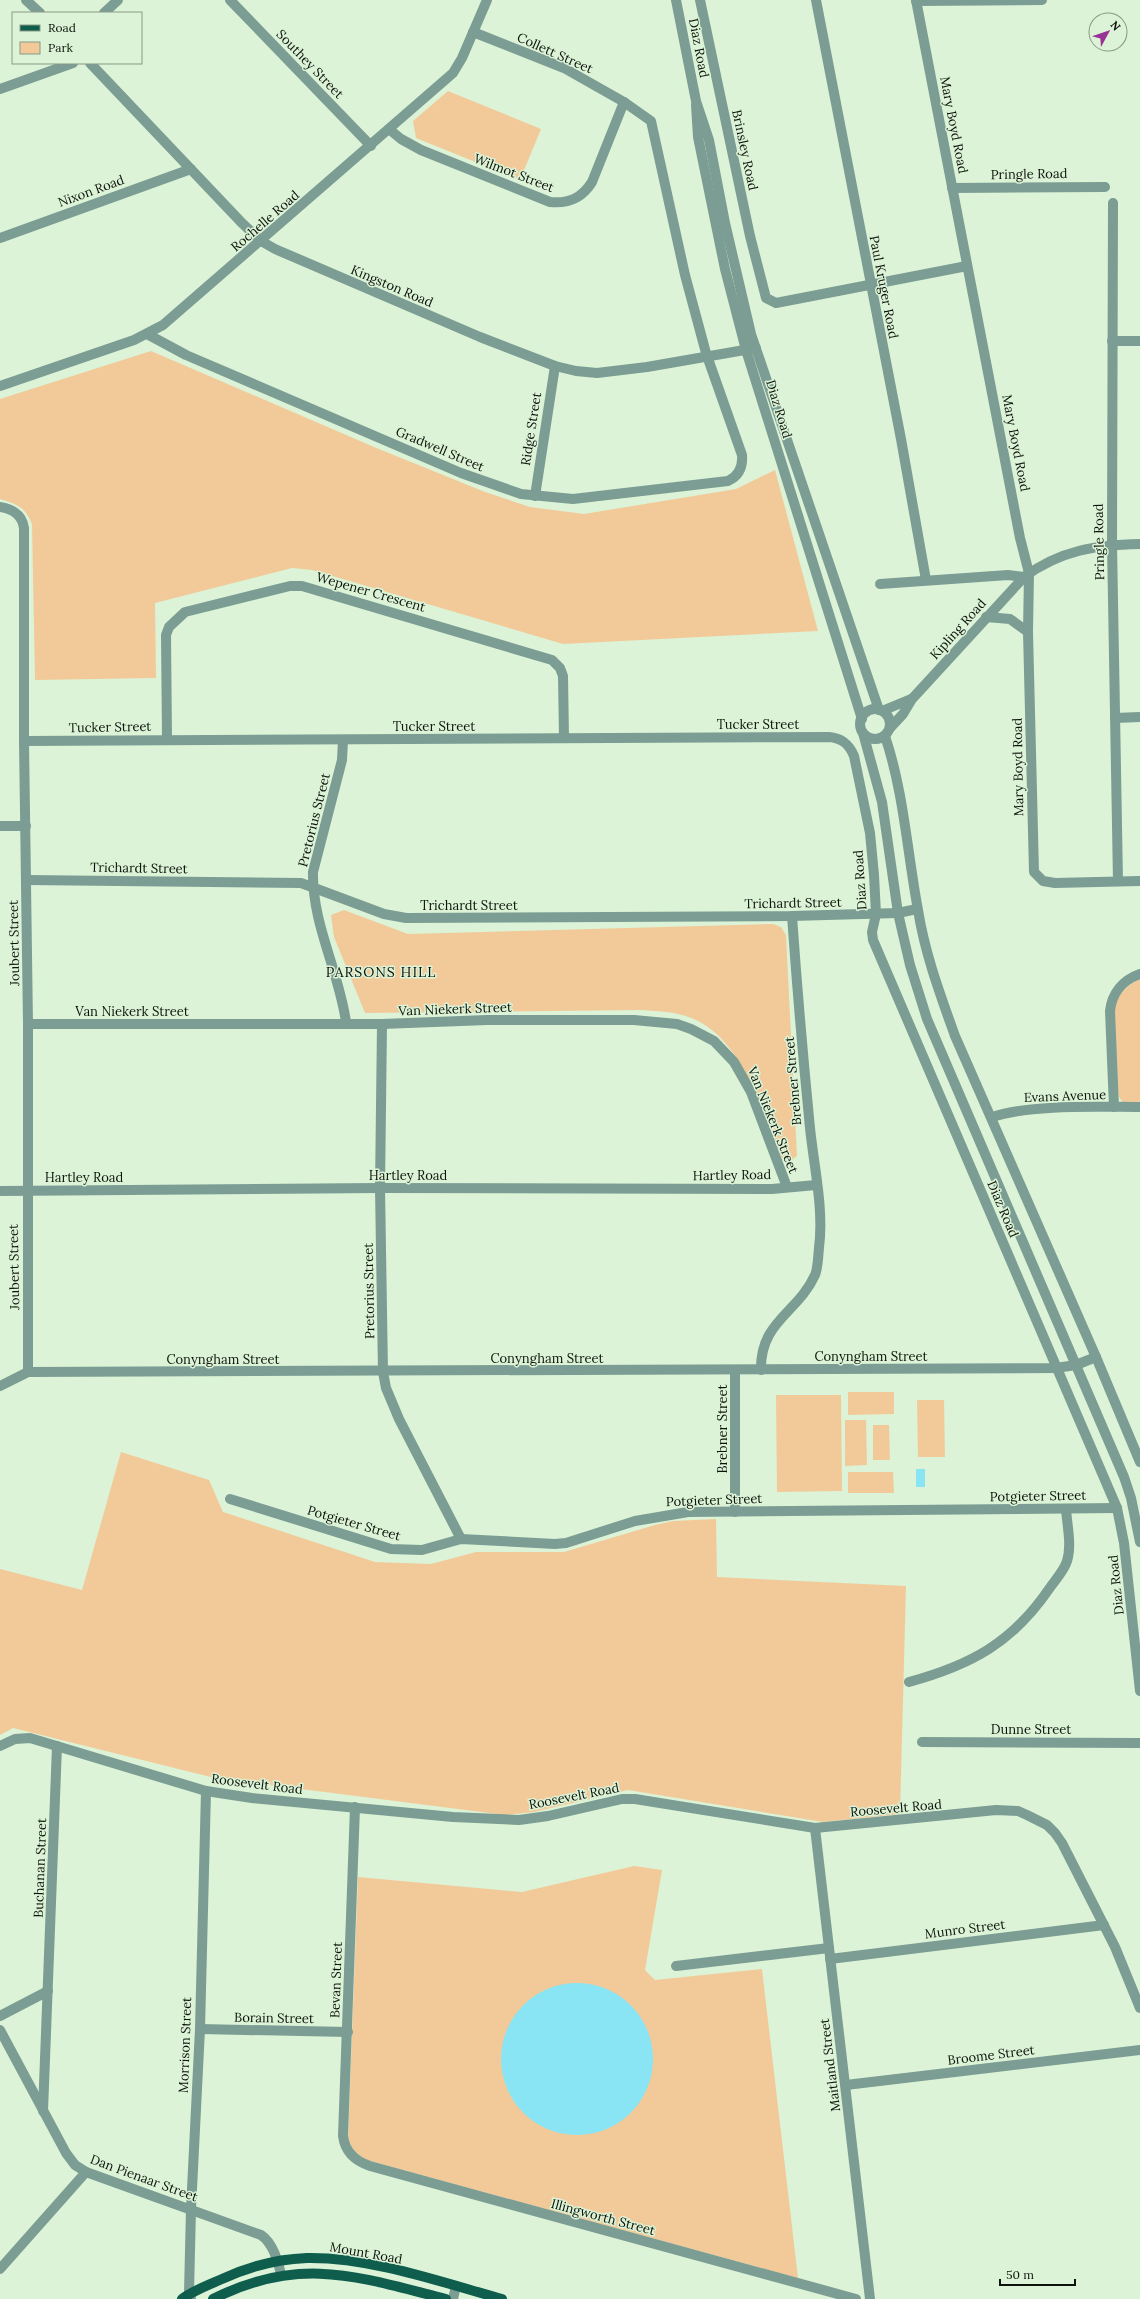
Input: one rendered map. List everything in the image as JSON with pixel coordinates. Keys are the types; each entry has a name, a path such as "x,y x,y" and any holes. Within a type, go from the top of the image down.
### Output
{"main road":[{"name":"Mount Road","path":"187,2297 238,2272 279,2262 306,2258 344,2260 456,2286 502,2299"},
{"name":"Mount Road","path":"213,2299 260,2280 281,2275 328,2273 356,2276 446,2299"}],"street":[{"path":"26,0 39,12"},
{"path":"105,12 118,0"},
{"name":"Southey Street","path":"230,0 371,146"},
{"name":"Rochelle Road","path":"0,386 147,334 163,325 371,146 453,72 487,0"},
{"name":"Diaz Road","path":"676,0 696,101 709,140 751,349 862,719"},
{"name":"Brinsley Road","path":"700,0 762,288 766,298 776,303 870,284"},
{"name":"Paul Kruger Road","path":"816,0 902,446 926,580"},
{"path":"916,0 1042,0"},
{"name":"Mary Boyd Road","path":"916,0 1027,575 1033,868 1040,879 1055,883 1118,881"},
{"name":"Collett Street","path":"473,32 564,68 624,102"},
{"path":"0,90 70,64"},
{"name":"Kingston Road","path":"91,64 241,222 262,241 275,249 480,337 555,366 596,373 707,358 751,349"},
{"path":"624,102 648,118 654,125 685,275 707,358"},
{"name":"Wilmot Street","path":"389,129 401,139 421,150 550,202 561,204 579,198 586,192 592,182 624,102"},
{"name":"Nixon Road","path":"0,238 191,170"},
{"name":"Pringle Road","path":"952,188 1105,187"},
{"name":"Pringle Road","path":"1112,203 1112,544 1118,881"},
{"path":"870,284 967,266"},
{"name":"Gradwell Street","path":"147,334 186,355 462,473 507,490 534,496 573,499 680,488 728,481 739,473 742,455 707,358"},
{"path":"1112,341 1140,341"},
{"name":"Diaz Road","path":"751,349 872,690 881,711"},
{"name":"Ridge Street","path":"534,496 555,366"},
{"name":"Joubert Street","path":"0,506 16,512 19,515 24,528 24,741 28,1024 28,1372"},
{"name":"Kipling Road","path":"888,732 903,714 912,699 986,617 1027,575 1076,550 1112,544 1140,544"},
{"name":"Kipling Road","path":"880,584 1027,575"},
{"name":"Wepener Crescent","path":"167,739 166,636 169,627 185,612 290,586 302,586 552,660 560,668 563,676 564,738"},
{"path":"986,617 1010,619 1028,632"},
{"path":"872,690 880,700 893,708"},
{"name":"Kipling Road","path":"881,711 893,708 912,699"},
{"path":"881,711 889,718 888,732 871,739 861,729 862,719 867,712 881,711"},
{"path":"1115,718 1140,717"},
{"name":"Diaz Road","path":"888,732 899,782 917,909 925,949 936,985 955,1036 992,1117 1140,1462"},
{"name":"Diaz Road","path":"864,733 882,802 898,913 910,965 927,1019 1076,1365 1131,1498 1140,1542"},
{"name":"Tucker Street","path":"24,741 829,736 843,741"},
{"name":"Pretorius Street","path":"343,740 342,760 313,872 313,886 316,909 341,994 346,1022"},
{"name":"Diaz Road","path":"843,741 850,747 854,756 870,833 876,914 872,932 873,940 1117,1508 1124,1543 1140,1691"},
{"path":"0,826 26,826"},
{"name":"Trichardt Street","path":"26,880 290,882 313,886 384,914 406,918 792,916 898,913 917,909"},
{"path":"1118,881 1140,881"},
{"name":"Brebner Street","path":"761,1370 762,1350 768,1337 815,1274 819,1247 820,1220 792,916"},
{"path":"1114,1107 1110,1011 1111,1002 1118,989 1126,981 1140,974"},
{"name":"Van Niekerk Street","path":"28,1024 346,1022 382,1024 487,1020 634,1020 677,1024 691,1029 714,1041 725,1051 743,1076 780,1166 786,1187"},
{"name":"Pretorius Street","path":"382,1024 380,1188 383,1372 386,1388 399,1419 461,1539"},
{"name":"Evans Avenue","path":"992,1117 1009,1111 1140,1107"},
{"name":"Hartley Road","path":"0,1192 380,1188 640,1189 786,1187 816,1185"},
{"name":"Conyngham Street","path":"0,1386 28,1372 735,1371 1056,1368 1076,1365 1096,1357"},
{"name":"Brebner Street","path":"735,1371 735,1512"},
{"name":"Potgieter Street","path":"230,1499 391,1549 422,1550 461,1539 555,1544 575,1541 652,1517 688,1512 1117,1508"},
{"path":"909,1682 956,1667 973,1659 1014,1631 1028,1618 1067,1561 1068,1549 1066,1509"},
{"name":"Roosevelt Road","path":"0,1746 22,1738 57,1746 206,1791 453,1817 519,1820 548,1816 622,1799 635,1799 815,1828 996,1810 1018,1811 1038,1820 1055,1833 1122,1962 1140,2008"},
{"name":"Dunne Street","path":"922,1742 1140,1742"},
{"name":"Buchanan Street","path":"43,2111 57,1746"},
{"name":"Morrison Street","path":"187,2297 190,2209 200,2029 206,1791"},
{"name":"Bevan Street","path":"348,2152 343,2136 348,2032 355,1807"},
{"name":"Maitland Street","path":"815,1828 870,2299"},
{"name":"Munro Street","path":"830,1959 1104,1925"},
{"path":"676,1966 829,1948"},
{"path":"0,2016 48,1991"},
{"name":"Borain Street","path":"200,2029 348,2032"},
{"name":"Dan Pienaar Street","path":"0,2030 70,2159 86,2172 260,2234 266,2238 279,2262 281,2275"},
{"name":"Broome Street","path":"846,2085 1140,2050"},
{"name":"Illingworth Street","path":"348,2152 355,2159 370,2166 856,2299"},
{"path":"0,2269 86,2172"},
{"path":"452,2299 456,2286"}],"green space":[{"path":"448,91 541,129 520,180 416,138 413,121"},
{"path":"151,351 374,447 485,492 530,507 584,514 736,489 775,470 818,631 563,644 312,570 292,568 155,603 156,678 35,680 32,524 20,507 0,499 0,399"},
{"path":"344,910 408,934 773,924 781,927 786,935 797,1156 789,1162 783,1161 746,1073 733,1052 717,1035 699,1022 678,1014 641,1010 365,1013 334,937 331,915"},
{"path":"1140,979 1140,1103 1124,1104 1119,1097 1118,1090 1114,1006 1124,990"},
{"path":"848,1392 894,1392 894,1414 848,1415"},
{"path":"776,1395 841,1395 842,1491 777,1492"},
{"path":"917,1400 944,1400 945,1457 918,1457"},
{"path":"845,1420 866,1420 867,1465 845,1466"},
{"path":"873,1425 889,1425 890,1460 873,1460"},
{"path":"121,1452 209,1480 223,1512 375,1562 431,1564 476,1552 564,1552 673,1521 716,1519 717,1577 906,1586 900,1814 823,1822 628,1790 534,1812 505,1815 215,1778 13,1728 0,1735 0,1569 82,1590"},
{"path":"848,1472 893,1472 894,1493 848,1493"},
{"path":"634,1866 662,1870 645,1970 655,1980 762,1969 798,2278 366,2160 354,2151 348,2140 358,1877 522,1892"}],"water":[{"path":"916,1469 925,1469 925,1487 916,1487"},
{"path":"577,1983 599,1986 613,1992 631,2005 644,2023 650,2037 653,2059 650,2081 644,2095 631,2113 613,2126 599,2132 577,2135 555,2132 541,2126 523,2113 510,2095 504,2081 501,2059 504,2037 510,2023 523,2005 541,1992 555,1986"}],"district":[{"name":"PARSONS HILL","path":"381,972"}]}
